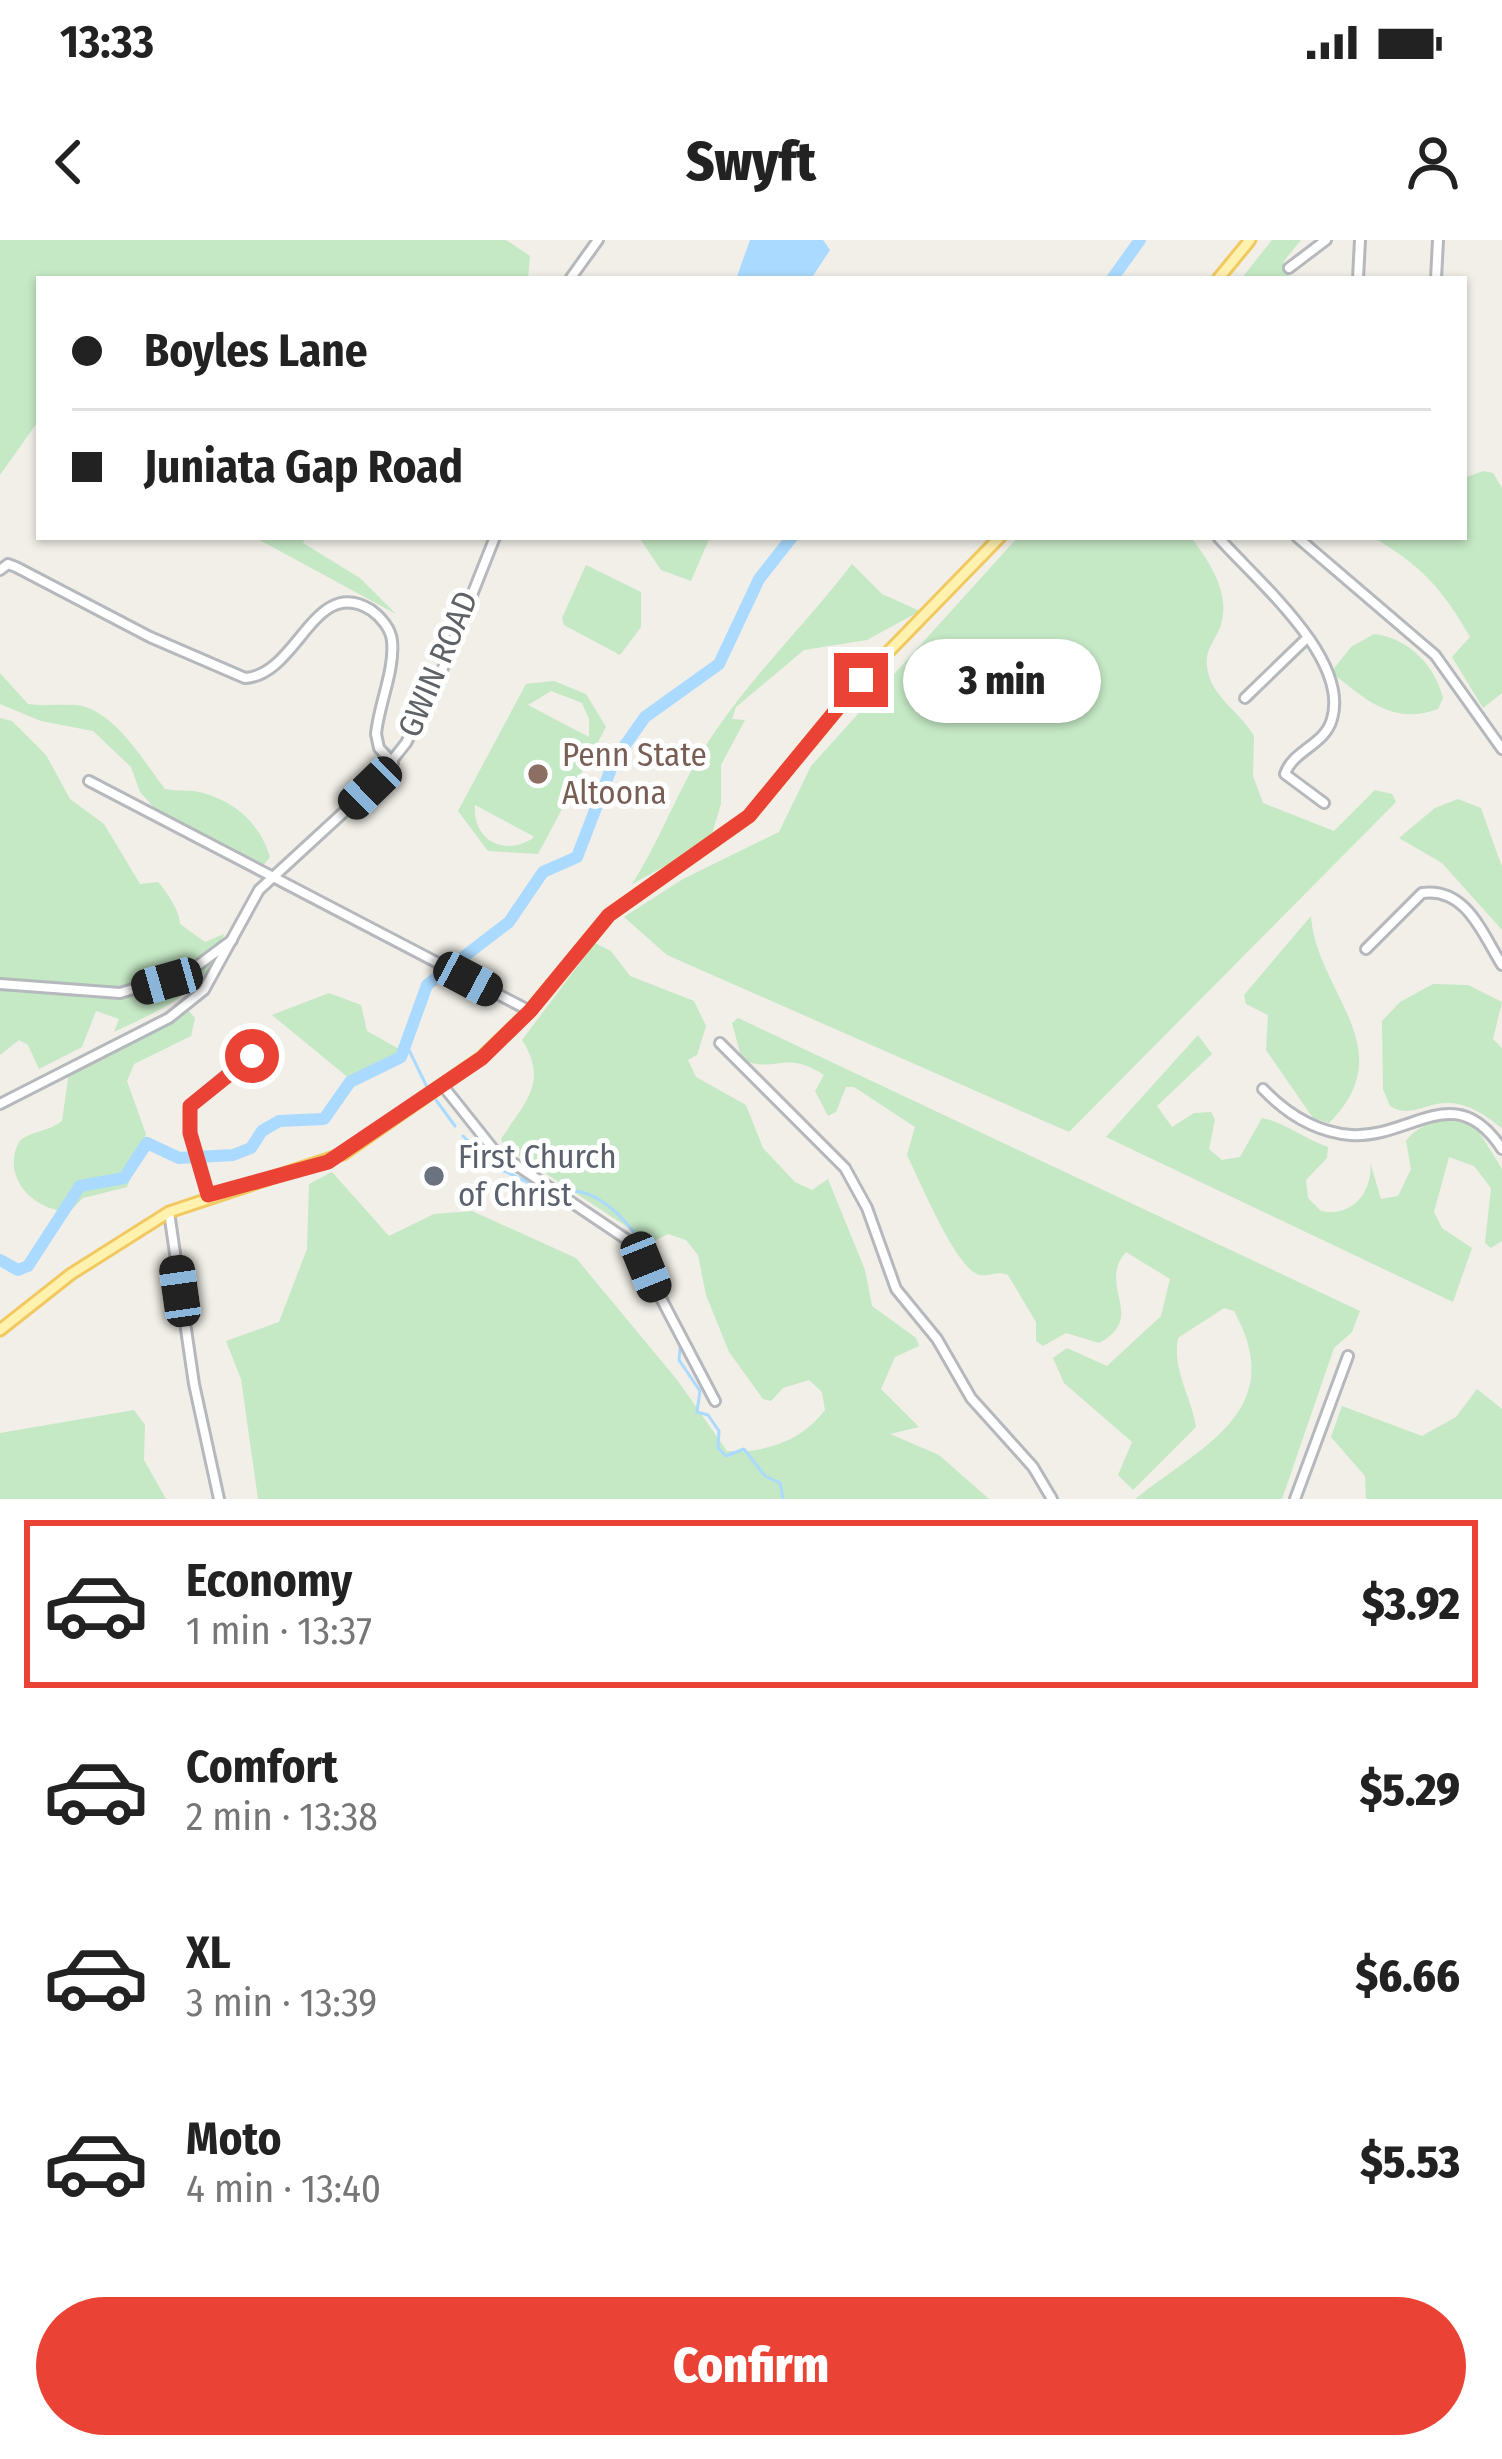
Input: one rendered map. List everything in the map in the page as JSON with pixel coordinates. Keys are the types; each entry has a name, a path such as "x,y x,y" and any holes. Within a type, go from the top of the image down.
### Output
{"main road":[{"path":"1220,276 1250,240"},
{"path":"0,1330 71,1274 169,1212 208,1195 328,1162 495,1047 609,915 736,829 758,807 861,680 997,540"}],"street":[{"path":"572,276 598,240"},
{"path":"1289,268 1326,240"},
{"path":"1358,276 1360,240"},
{"path":"1436,276 1438,240"},
{"name":"GWIN ROAD","path":"0,1104 182,1009 213,980 250,901 393,763 435,688 494,540"},
{"path":"1221,540 1323,654 1331,675 1334,710 1324,735 1288,765 1285,774 1324,803"},
{"path":"1301,540 1435,655 1502,749"},
{"path":"0,570 16,567 150,637 244,678 278,667 332,604 348,602 374,611 392,640 376,734 380,748 393,763"},
{"path":"1245,698 1307,638"},
{"path":"89,781 530,1011"},
{"path":"1366,949 1422,892 1448,892 1460,900 1502,964"},
{"path":"0,984 120,993 189,972 232,940"},
{"path":"720,1043 845,1168 867,1208 896,1289 938,1339 971,1398 1033,1467 1052,1499"},
{"path":"208,1195 188,1118 194,1099 213,1090 247,1058 257,1058 274,1069"},
{"path":"443,1086 485,1143 632,1243 715,1401"},
{"path":"1263,1089 1305,1123 1353,1135 1444,1113 1464,1115 1491,1132 1502,1149"},
{"path":"169,1212 194,1384 219,1499"},
{"path":"1295,1499 1348,1356"}],"green space":[{"path":"0,240 506,240 530,256 528,276 36,276 36,424 0,475"},
{"path":"1272,240 1301,240 1284,261 1289,276 1243,276"},
{"path":"1493,473 1502,488 1502,693 1483,708 1452,657 1470,637 1460,620 1417,568 1377,540 1467,540 1467,477"},
{"path":"260,540 304,540 360,578 396,614"},
{"path":"641,540 709,540 691,581 661,570"},
{"path":"1015,540 1193,540 1222,594 1222,619 1207,667 1220,696 1254,736 1253,776 1263,803 1334,831 1375,790 1392,794 1396,802 1069,1132 667,955 624,917 683,879 779,832 811,766"},
{"path":"852,564 882,594 920,611 867,640 804,650 736,707 732,719 745,720 721,765 721,804 712,834 693,851 632,884 718,727"},
{"path":"586,565 641,592 641,627 620,655 564,625 562,618"},
{"path":"1374,634 1409,647 1427,664 1443,698 1438,709 1393,712 1367,700 1331,672 1351,647"},
{"path":"0,673 28,704 76,705 103,716 127,738 165,789 203,793 226,802 253,825 270,857 262,867 158,812 140,792 131,767 93,731 41,721 0,704"},
{"path":"554,681 586,694 606,727 538,854 488,851 458,811 526,684","holes":["551,691 582,703 589,719 589,737 528,705","475,805 533,836 533,838 512,846 492,842 479,828"]},
{"path":"0,718 12,721 46,755 70,799 104,824 140,884 158,882 180,924 205,942 224,934 208,970 182,995 114,1032 119,1019 96,1011 82,1047 39,1069 28,1045 19,1040 0,1055"},
{"path":"1458,799 1481,808 1502,867 1502,930 1442,863 1399,838 1435,808"},
{"path":"1311,916 1316,944 1358,1045 1359,1070 1350,1096 1329,1123 1313,1118 1266,1050 1268,1015 1246,1004 1244,995"},
{"path":"595,943 611,951 630,976 694,1001 706,1026 697,1055 688,1060 696,1077 746,1105 763,1148 795,1182 812,1190 828,1179 865,1270 872,1306 916,1338 919,1346 895,1357 881,1389 919,1427 890,1434 939,1455 989,1499 258,1499 241,1379 226,1341 279,1322 307,1249 309,1184 332,1172 389,1236 434,1214 472,1211 576,1258 678,1381 727,1451 781,1443 805,1430 825,1410 822,1392 809,1380 783,1388 771,1401 763,1399 729,1352 706,1295 698,1255 686,1240 668,1234 652,1242 644,1238 504,1146 501,1139 534,1080 522,1040"},
{"path":"1433,984 1468,985 1502,1002 1493,1039 1502,1048 1502,1128 1456,1104 1404,1111 1390,1106 1383,1089 1382,1021 1400,1002"},
{"path":"329,993 361,1005 367,1031 399,1049 398,1058 377,1072 350,1079 272,1015"},
{"path":"189,1011 195,1018 191,1036 134,1064 127,1081 146,1134 127,1187 83,1198 70,1211 34,1200 18,1180 14,1155 23,1138 62,1121 69,1072"},
{"path":"738,1018 1360,1311 1352,1332 1334,1348 1282,1499 1135,1499 1211,1442 1245,1400 1251,1375 1248,1345 1234,1311 1224,1308 1178,1338 1180,1372 1196,1427 1133,1490 1118,1475 1132,1442 1064,1383 1053,1358 1067,1348 1107,1366 1161,1316 1170,1279 1126,1252 1116,1277 1121,1312 1113,1333 1099,1343 1066,1333 1043,1346 1036,1341 1036,1322 1008,1275 980,1275 971,1270 950,1242 907,1155 915,1127 854,1087 846,1087 836,1112 828,1116 815,1091 824,1075 799,1064 742,1060 732,1023"},
{"path":"1198,1035 1212,1054 1157,1106 1172,1127 1194,1113 1211,1112 1215,1120 1209,1149 1222,1160 1240,1157 1262,1118 1328,1147 1327,1158 1306,1180 1308,1198 1321,1211 1342,1211 1358,1200 1368,1183 1370,1162 1381,1199 1398,1196 1411,1169 1406,1141 1421,1128 1450,1121 1478,1130 1502,1169 1502,1241 1491,1248 1485,1243 1491,1188 1474,1166 1449,1157 1434,1212 1442,1228 1472,1248 1453,1302 1106,1137"},
{"path":"1477,1389 1502,1409 1502,1499 1366,1499 1365,1476 1331,1437 1342,1406 1422,1436 1456,1417"},
{"path":"134,1410 145,1425 144,1460 166,1499 0,1499 0,1433"}],"water":[{"path":"750,240 823,240 830,250 813,276 737,276"}],"waterway":[{"path":"1114,276 1140,240"},
{"path":"0,1260 18,1270 28,1266 80,1186 124,1178 147,1143 179,1158 233,1155 251,1148 262,1131 279,1121 324,1119 350,1082 401,1057 427,985 509,922 543,872 577,857 614,761 645,717 719,664 759,579 790,540"},
{"path":"407,1046 427,1087"},
{"path":"436,1100 455,1126"},
{"path":"463,1136 494,1166 552,1194"},
{"path":"567,1191 582,1192 610,1207 634,1232 657,1274"},
{"path":"662,1288 666,1296"},
{"path":"680,1348 679,1360 700,1391 697,1412 708,1415 719,1431 718,1448 726,1456 744,1449 765,1476 780,1483 783,1499"}],"place":[{"name":"Penn State Altoona","path":"538,774"},
{"name":"First Church of Christ","path":"434,1176"}],"route":[{"path":"252,1056 190,1106 190,1133 208,1195 328,1162 482,1058 530,1011 587,937 623,902 736,829 861,680"}]}
